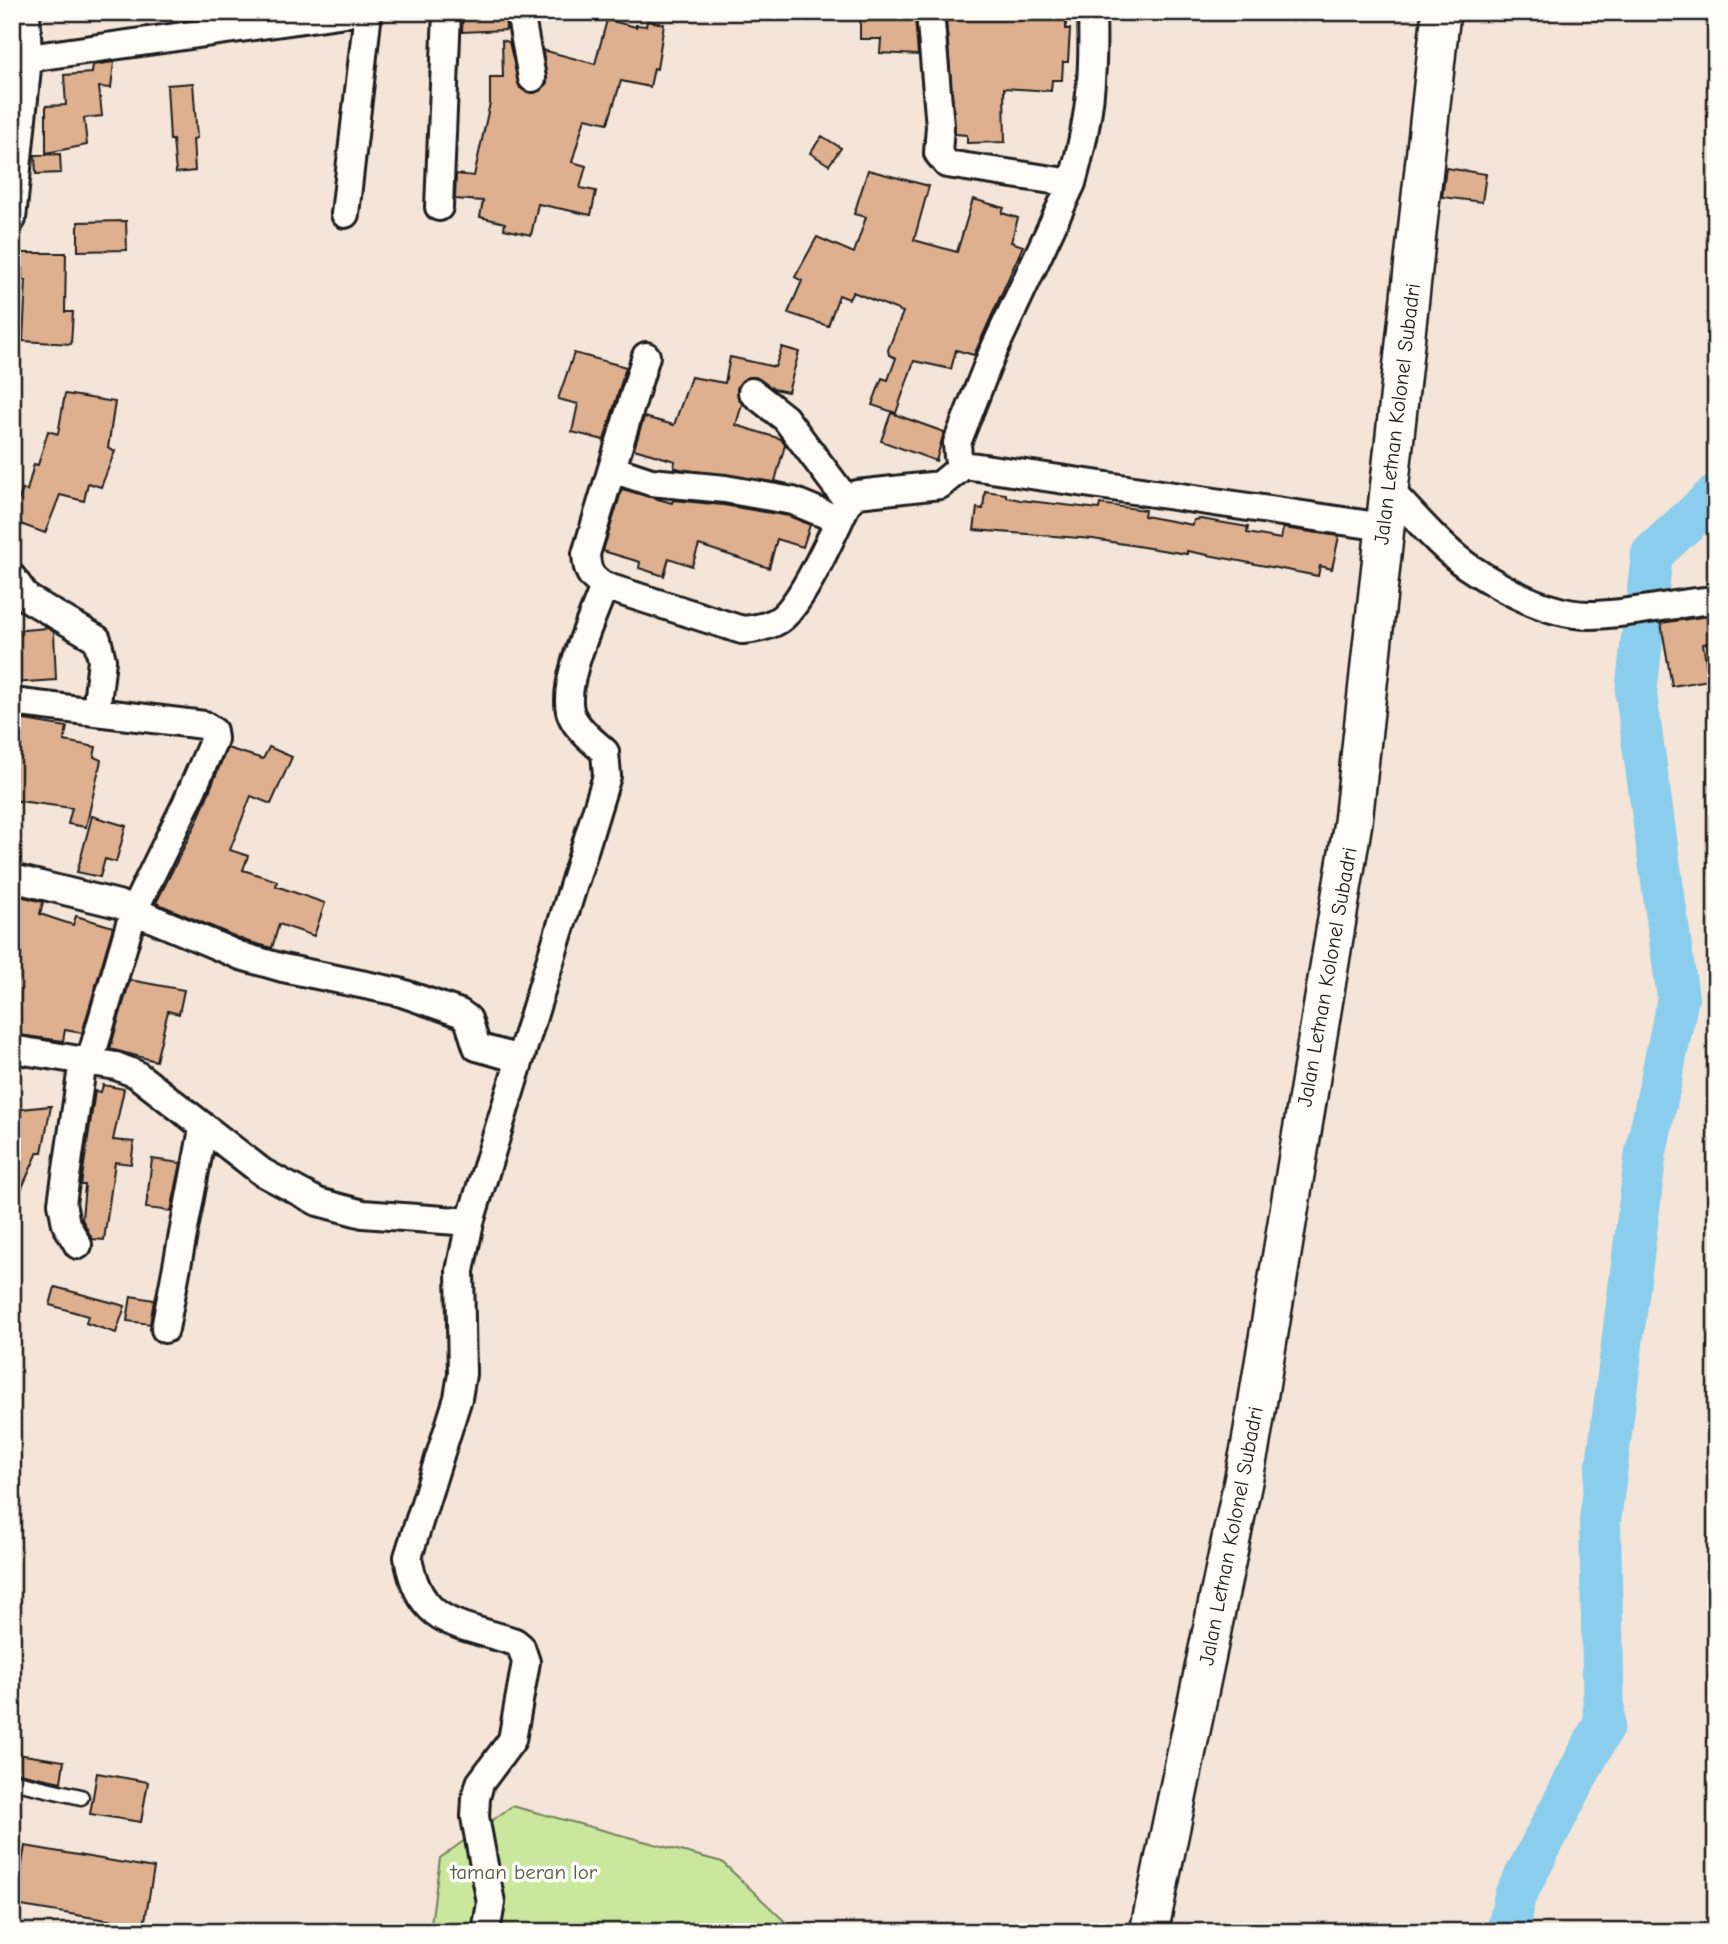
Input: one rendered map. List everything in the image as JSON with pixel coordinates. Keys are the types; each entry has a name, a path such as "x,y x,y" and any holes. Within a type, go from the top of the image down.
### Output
{"main road":[{"name":"Jalan Letnan Kolonel Subadri","path":"1149,1932 1250,1448 1353,822 1441,12"}],"street":[{"path":"20,57 353,12"},
{"path":"345,214 368,12"},
{"path":"439,207 447,12"},
{"path":"520,12 532,78"},
{"path":"930,12 936,56 938,153 941,160 947,164 1072,183"},
{"path":"1091,12 1095,55 1088,125 1072,183 992,354 957,443 958,457 964,465 1384,527"},
{"path":"12,219 20,57 26,22"},
{"path":"646,356 586,554 592,578 604,586 743,630 759,629 779,620 794,606 844,511 857,494 940,485 964,465"},
{"path":"752,392 785,418 844,511"},
{"path":"612,469 651,482 692,485 844,511"},
{"path":"1390,491 1465,565 1514,593 1553,609 1586,615 1615,614 1716,600"},
{"path":"12,577 27,598 97,639 102,660 96,712"},
{"path":"486,1932 491,1903 475,1817 476,1797 480,1783 512,1740 526,1662 521,1647 515,1642 440,1617 427,1608 412,1578 408,1557 458,1398 462,1374 460,1270 470,1222 607,776 605,752 580,729 570,712 573,677 604,586"},
{"path":"12,702 204,724 213,731 214,739 134,911 87,1061 62,1203 66,1224 78,1245"},
{"path":"12,878 134,911 241,956 377,987 460,1013 468,1019 477,1047 520,1059"},
{"path":"12,1049 87,1061 136,1074 203,1129 262,1172 318,1202 363,1214 470,1222"},
{"path":"165,1329 203,1129"}],"lane":[{"path":"12,1781 81,1797"}],"green space":[{"name":"taman beran lor","path":"512,1806 722,1862 796,1932 430,1932 440,1858"}],"building":[{"path":"463,12 505,12 506,30 462,32"},
{"path":"860,12 915,17 918,55 880,53 881,39 860,39"},
{"path":"952,12 1066,12 1066,29 1070,29 1068,62 1063,62 1062,80 1052,80 1051,91 1004,88 1005,142 967,143 967,135 955,134 946,19 952,19"},
{"path":"607,20 636,27 646,26 647,21 664,24 657,69 654,68 650,87 621,81 608,123 585,118 572,162 586,166 580,188 596,191 591,215 538,204 531,235 504,229 505,223 480,217 483,201 455,199 456,174 474,176 490,103 490,77 503,77 502,40 509,42 520,88 535,93 547,83 543,50 595,64"},
{"path":"114,62 111,88 99,87 102,116 84,118 87,145 46,153 46,106 66,105 64,75 92,73 93,65"},
{"path":"193,83 197,138 193,139 195,171 176,173 173,140 170,140 167,85"},
{"path":"822,136 841,148 829,165 810,153"},
{"path":"60,154 61,173 36,174 35,155"},
{"path":"1446,168 1486,174 1482,202 1442,197"},
{"path":"868,170 929,186 914,240 957,252 973,199 1004,208 1002,213 1018,218 1011,242 1023,246 974,355 956,350 951,369 914,361 896,413 872,405 882,378 888,380 896,358 889,355 888,350 903,312 853,292 849,299 839,295 828,326 788,313 802,281 795,277 817,237 854,253 866,217 854,214"},
{"path":"126,221 127,250 78,251 78,222"},
{"path":"22,253 66,253 65,312 73,312 71,344 23,341 26,280 22,280"},
{"path":"782,347 799,352 788,392 774,389 755,377 746,378 737,389 742,404 736,425 781,439 785,445 775,481 788,484 680,469 674,467 675,461 634,449 644,417 674,425 691,377 725,383 730,357 775,367"},
{"path":"574,353 626,367 604,440 572,432 578,404 558,399"},
{"path":"65,394 115,402 108,448 115,451 101,487 88,483 84,501 60,495 45,533 12,521 12,516 23,489 27,491 34,464 38,465 48,431 58,434"},
{"path":"891,413 944,432 936,461 881,441"},
{"path":"622,489 672,503 673,500 723,505 789,516 810,525 803,547 777,539 769,568 699,545 692,566 669,558 664,576 639,568 640,562 603,551"},
{"path":"985,491 1006,494 1006,497 1020,500 1099,509 1100,504 1145,510 1144,516 1193,525 1194,520 1201,519 1248,527 1247,533 1281,539 1283,528 1339,536 1332,569 1320,566 1318,576 1187,551 1187,554 1093,539 974,530 977,508 983,509"},
{"path":"1709,616 1713,642 1703,644 1709,680 1672,686 1661,623"},
{"path":"47,628 54,632 56,680 12,683 12,631"},
{"path":"12,718 67,727 64,741 96,747 94,757 101,760 86,827 68,824 72,808 12,800"},
{"path":"269,747 292,757 271,804 251,796 230,850 248,856 243,870 277,881 276,886 325,903 314,936 279,924 272,948 246,941 156,903 198,819 227,748 263,759"},
{"path":"92,816 126,826 116,862 105,859 100,877 77,872"},
{"path":"12,894 43,902 40,914 73,925 76,916 113,927 82,1033 65,1030 63,1041 12,1034"},
{"path":"130,980 184,990 179,1014 168,1011 156,1061 110,1049"},
{"path":"103,1085 124,1089 113,1140 134,1142 131,1164 115,1162 104,1240 92,1239 82,1219 85,1185 81,1185 95,1091 101,1092"},
{"path":"51,1106 42,1152 38,1152 12,1210 12,1110"},
{"path":"152,1159 181,1163 171,1211 146,1208"},
{"path":"55,1287 125,1306 116,1333 86,1323 88,1316 50,1305"},
{"path":"131,1296 154,1300 150,1324 127,1321"},
{"path":"17,1754 64,1761 61,1782 14,1772"},
{"path":"97,1773 148,1782 141,1822 90,1814"},
{"path":"25,1846 154,1868 144,1926 15,1905"}],"waterway":[{"path":"1648,590 1652,554 1716,495"},
{"path":"1507,1932 1515,1896 1604,1724 1600,1521 1646,1152 1678,998 1636,694 1643,629"}]}
